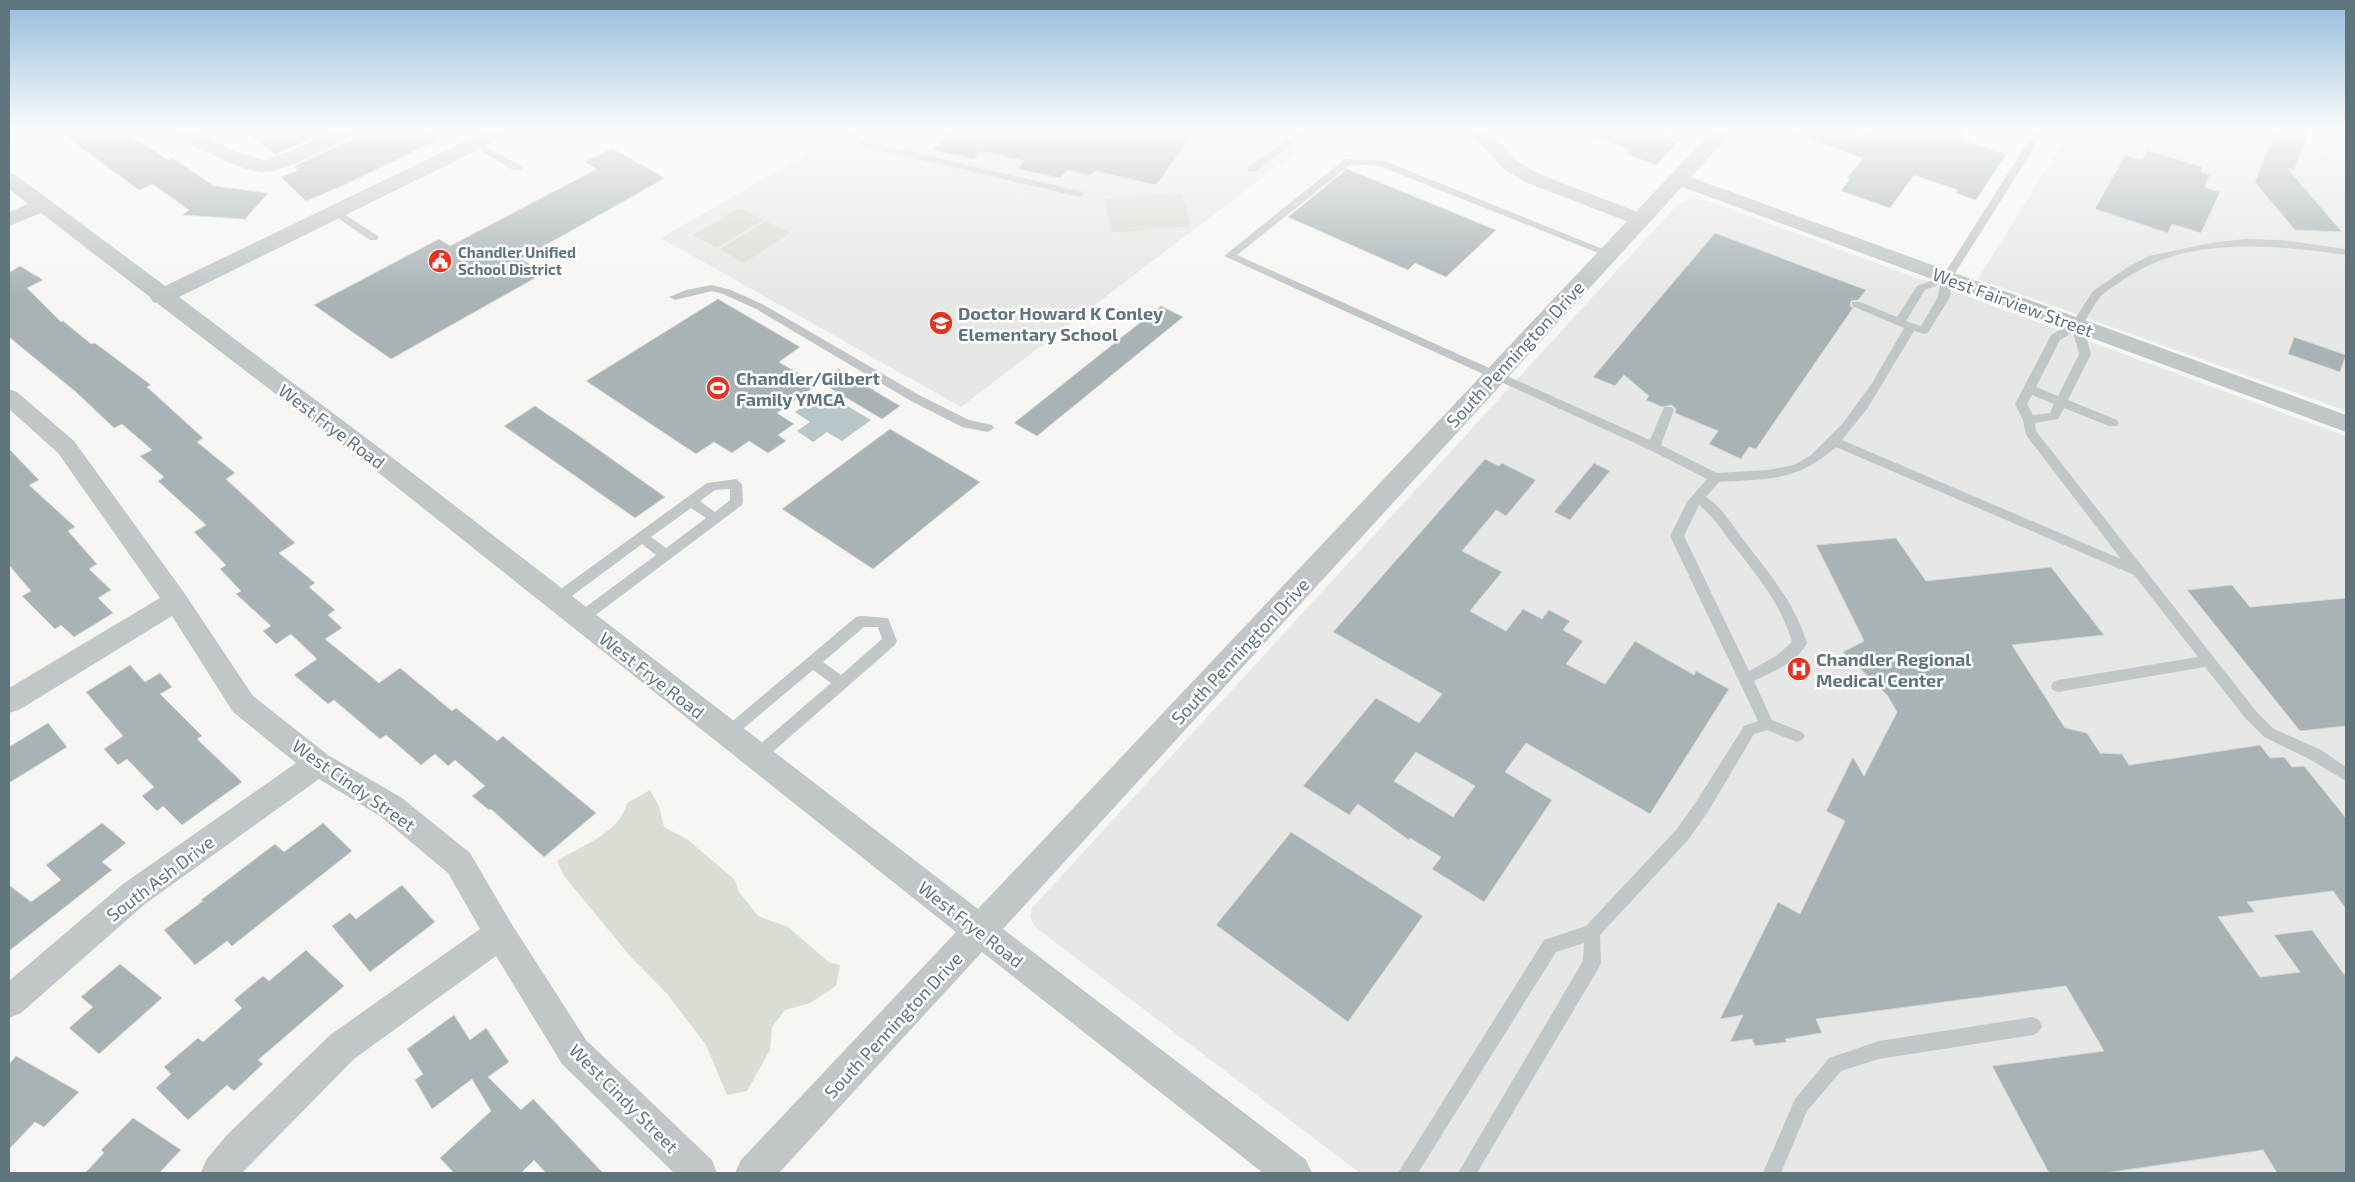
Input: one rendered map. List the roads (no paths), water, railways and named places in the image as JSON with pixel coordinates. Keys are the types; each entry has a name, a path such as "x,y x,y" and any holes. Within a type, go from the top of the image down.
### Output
{"street":[{"name":"West Frye Road","path":"16,184 161,297 392,471 726,734 1293,1173"},
{"path":"161,297 392,184"},
{"path":"1548,184 1641,220"},
{"name":"South Pennington Drive","path":"754,1173 1674,184"},
{"name":"West Fairview Street","path":"1693,184 2346,424"},
{"path":"9,220 42,205"},
{"name":"West Cindy Street","path":"9,397 66,447 176,601 243,704 318,764 391,807 459,863 500,934 574,1052 699,1173"},
{"path":"9,702 176,601"},
{"name":"South Ash Drive","path":"9,1002 134,894 318,764"},
{"path":"220,1173 240,1149 342,1047 500,934"}],"lane":[{"path":"1038,184 1080,194"},
{"path":"1320,184 1230,256 1494,377 1654,447 1715,478 1780,473 1799,468 1819,456 1842,435 1906,324 1921,288 1947,278"},
{"path":"1436,184 1610,254"},
{"path":"1856,304 1924,330 1944,297 1947,278 2006,184"},
{"path":"336,212 374,238"},
{"path":"2346,252 2282,243 2245,242 2210,246 2153,258 2132,269 2098,293 2076,325 2056,338 2021,404 2029,420 2030,432 2251,715 2270,733 2316,755 2346,775"},
{"path":"675,297 712,288 726,292 760,307 915,398 966,424 988,428"},
{"path":"2029,420 2054,416 2085,354 2076,325"},
{"path":"2029,389 2113,423"},
{"path":"1654,447 1668,410"},
{"path":"1834,442 2140,572"},
{"path":"1715,478 1692,505 1677,536 1768,724"},
{"path":"736,484 737,502 666,555 568,609 641,537 712,486 736,484"},
{"path":"1698,498 1718,513 1738,542 1766,574 1786,607 1800,643 1790,655 1778,663 1745,679"},
{"path":"690,501 715,518"},
{"path":"641,537 666,555"},
{"path":"726,734 861,621 883,622 890,641 756,757"},
{"path":"2058,686 2209,661"},
{"path":"812,662 842,683"},
{"path":"1407,1173 1550,946 1592,932 1682,835 1702,807 1749,730 1768,724 1797,736"},
{"path":"1467,1173 1592,963 1592,932"},
{"path":"1772,1173 1801,1105 1835,1064 1879,1050 2032,1026"}],"place":[{"name":"Chandler Unified School District","path":"440,261"},
{"name":"Doctor Howard K Conley Elementary School","path":"941,323"},
{"name":"Chandler/Gilbert Family YMCA","path":"718,388"},
{"name":"Chandler Regional Medical Center","path":"1799,669"}]}
